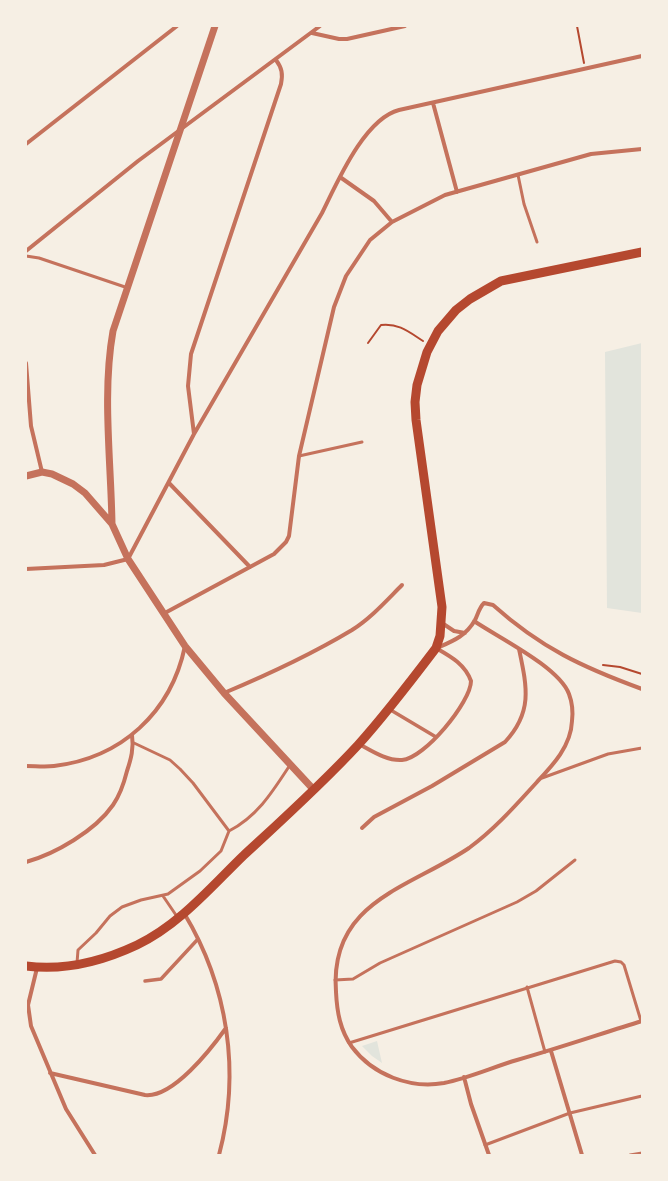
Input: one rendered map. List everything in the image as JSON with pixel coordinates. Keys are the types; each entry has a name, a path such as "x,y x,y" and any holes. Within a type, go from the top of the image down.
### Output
{"main road":[{"path":"26,966 37,967 78,964 105,958 138,945 160,932 181,915 314,790 359,744 436,648 440,636 442,607 415,402 422,366 438,331 456,310 484,289 501,281 642,252"}],"street":[{"path":"26,144 177,26"},
{"path":"112,524 109,352 112,331 128,288 179,130 215,26"},
{"path":"26,251 179,130 276,60 320,26"},
{"path":"312,33 339,39 405,26"},
{"path":"26,569 104,566 128,559 194,434 322,213 340,176 355,152 380,120 388,113 642,56"},
{"path":"194,434 188,386 191,354 281,84 283,74 281,66 276,60"},
{"path":"433,103 457,192"},
{"path":"163,614 274,554 286,542 290,530 299,456 334,307 346,276 362,250 380,230 392,222 446,195 591,154 642,149"},
{"path":"340,176 374,201 392,222"},
{"path":"26,363 31,426 41,471"},
{"path":"26,476 41,471 63,479 83,491 112,524 128,559 185,646 224,694 314,790"},
{"path":"169,483 250,567"},
{"path":"224,694 259,679 353,629 376,611 402,585"},
{"path":"436,648 460,638 474,621 478,611 484,603 493,605 508,619 543,645 588,669 642,689"},
{"path":"474,621 519,649 558,678 568,692 572,704 572,722 567,742 542,778 507,816 469,848 389,893 360,914 351,926 337,958 335,980 337,1014 343,1032 349,1043 361,1057 383,1074 398,1080 442,1083 642,1021"},
{"path":"442,623 454,631 465,633"},
{"path":"26,766 52,766 77,761 108,749 132,735 148,722 160,706 176,675 185,646"},
{"path":"359,744 380,755 404,760 426,749 436,738 460,707 471,685 469,676 458,662 436,648"},
{"path":"362,828 374,817 432,786 499,746 512,734 521,721 526,694 519,649"},
{"path":"388,709 436,738"},
{"path":"26,862 65,846 106,813 122,787 132,756 134,743 132,735"},
{"path":"181,915 198,939 218,986 226,1028 230,1065 226,1118 219,1155"},
{"path":"145,981 161,978 198,939"},
{"path":"37,967 29,997 28,1015 31,1026 50,1073 73,1122 95,1155"},
{"path":"50,1073 145,1095 158,1095 170,1089 184,1076 216,1043 226,1028"},
{"path":"551,1050 582,1155"},
{"path":"464,1077 471,1104 488,1155"}],"lane":[{"path":"518,175 524,204 537,242"},
{"path":"26,256 39,258 128,288"},
{"path":"299,456 362,442"},
{"path":"134,743 170,760 180,769 193,783 229,831"},
{"path":"542,778 608,754 642,748"},
{"path":"78,964 76,954 78,950 96,933 110,916 125,906 163,896 177,888 212,860 221,851 229,831 243,824 255,814 290,765"},
{"path":"335,980 353,979 390,958 517,902 536,890 575,860"},
{"path":"163,896 181,915"},
{"path":"349,1043 608,962 618,961 624,965 642,1021"},
{"path":"527,987 545,1052"},
{"path":"485,1145 570,1113 642,1096"},
{"path":"630,1155 642,1153"}],"path":[{"path":"577,26 585,70"},
{"path":"368,343 382,325 389,324 404,328 430,346"},
{"path":"588,669 610,665 642,674"}],"shaded area":[{"path":"642,343 642,613 607,608 605,352"},
{"path":"377,1041 382,1063 362,1046"}]}
